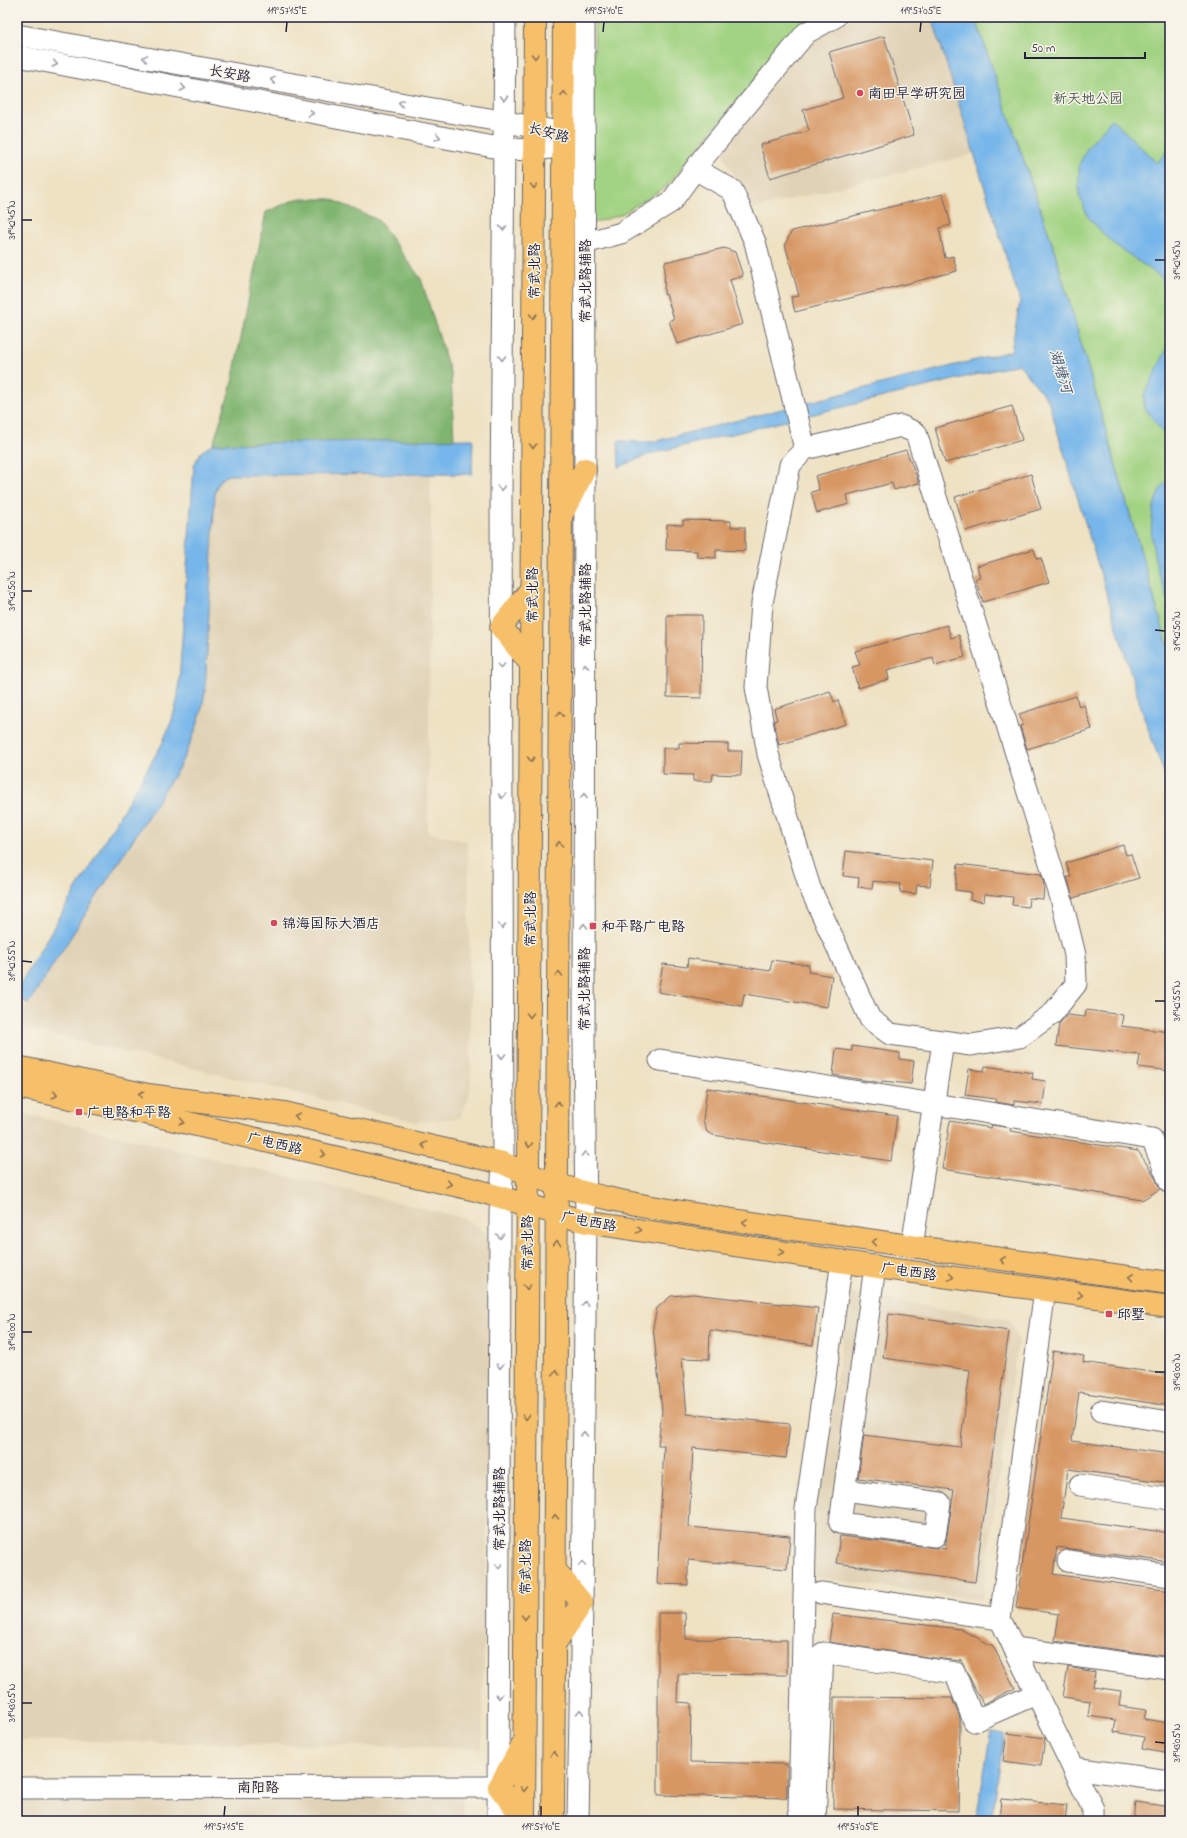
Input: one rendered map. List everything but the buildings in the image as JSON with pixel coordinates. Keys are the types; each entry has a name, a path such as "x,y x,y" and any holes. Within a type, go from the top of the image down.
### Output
{"main road":[{"name":"常武北路","path":"524,1820 535,17"},
{"name":"常武北路","path":"553,1821 561,515 570,141 564,17"},
{"path":"561,515 585,469"},
{"path":"532,588 501,627 532,664"},
{"name":"广电西路","path":"17,1067 148,1095 284,1113 503,1163 529,1175 558,1185 620,1202 912,1248 1170,1283"},
{"name":"广电西路","path":"17,1087 145,1113 501,1197 557,1215 586,1222 876,1266 1170,1307"},
{"path":"555,1570 582,1603 555,1642"},
{"path":"524,1742 499,1787 524,1820"}],"street":[{"path":"503,1163 501,627 505,17"},
{"name":"常武北路辅路","path":"584,17 570,141 584,243 584,1038 586,1222"},
{"path":"584,243 621,233 671,202 806,33 835,17"},
{"name":"长安路","path":"17,35 534,127 570,141"},
{"name":"长安路","path":"17,56 504,149 534,150 570,141"},
{"path":"696,169 732,190 755,242 805,449"},
{"path":"901,426 916,433 1059,890 1075,955 1076,984 1052,1014 1020,1037 971,1045 890,1034 870,1019 810,888 768,754 756,687 762,603 790,465 805,449 901,426"},
{"path":"912,1248 943,1042"},
{"path":"660,1060 1152,1139 1170,1184"},
{"name":"常武北路辅路","path":"498,1821 501,1197 503,1163"},
{"path":"578,1821 586,1222"},
{"path":"807,1815 806,1509 842,1261"},
{"path":"845,1490 876,1266"},
{"path":"1045,1290 1000,1619 1093,1809 1093,1821"},
{"path":"1101,1411 1170,1422"},
{"path":"1080,1485 1170,1499"},
{"path":"1068,1561 1170,1576"},
{"path":"820,1592 1000,1619"},
{"path":"1014,1648 1170,1669"},
{"path":"807,1815 823,1653 955,1672 974,1722 1036,1694"},
{"path":"1073,1768 1170,1781"},
{"name":"南阳路","path":"17,1788 499,1787"}],"shaded area":[{"name":"南田早学研究园","path":"858,17 932,17 974,154 752,209 720,149 810,38"},
{"path":"431,474 428,832 468,842 471,1089 460,1118 416,1122 17,1026 17,1021 178,769 194,736 215,491 220,480 228,475"},
{"path":"17,1112 464,1218 484,1231 493,1254 482,1748 17,1740"},
{"path":"850,1293 1010,1320 1018,1340 982,1600 812,1577 817,1501"},
{"path":"463,1795 463,1821 17,1821 17,1800"}],"green space":[{"path":"595,17 820,17 742,95 666,187 620,215 590,224"},
{"name":"新天地公园","path":"975,17 1170,17 1170,654 1054,249"},
{"path":"296,199 331,199 378,220 421,279 451,375 454,440 213,444 231,387 266,212"}],"water":[{"name":"湖塘河","path":"932,17 975,17 1054,249 1170,654 1170,790 1144,717 1048,400 1019,364 650,454 619,467 618,441 652,442 1011,351 1020,302"},
{"path":"1112,119 1157,163 1170,148 1170,291 1161,277 1111,242 1088,217 1079,195 1079,165 1088,147"},
{"path":"1170,343 1170,442 1144,407 1144,395"},
{"path":"473,439 472,474 228,475 220,480 215,491 205,692 201,713 195,732 178,769 28,1004 17,996 17,989 162,744 172,720 178,697 194,465 201,452 213,444"},
{"path":"1170,478 1170,606 1160,578 1153,550 1152,521 1154,506 1160,490"},
{"path":"991,1732 1004,1734 992,1821 976,1821"}],"place":[{"name":"南田早学研究园","path":"860,93"},
{"name":"锦海国际大酒店","path":"274,923"},
{"name":"和平路广电路","path":"593,926"},
{"name":"广电路和平路","path":"79,1112"},
{"name":"邱墅","path":"1109,1314"}]}
